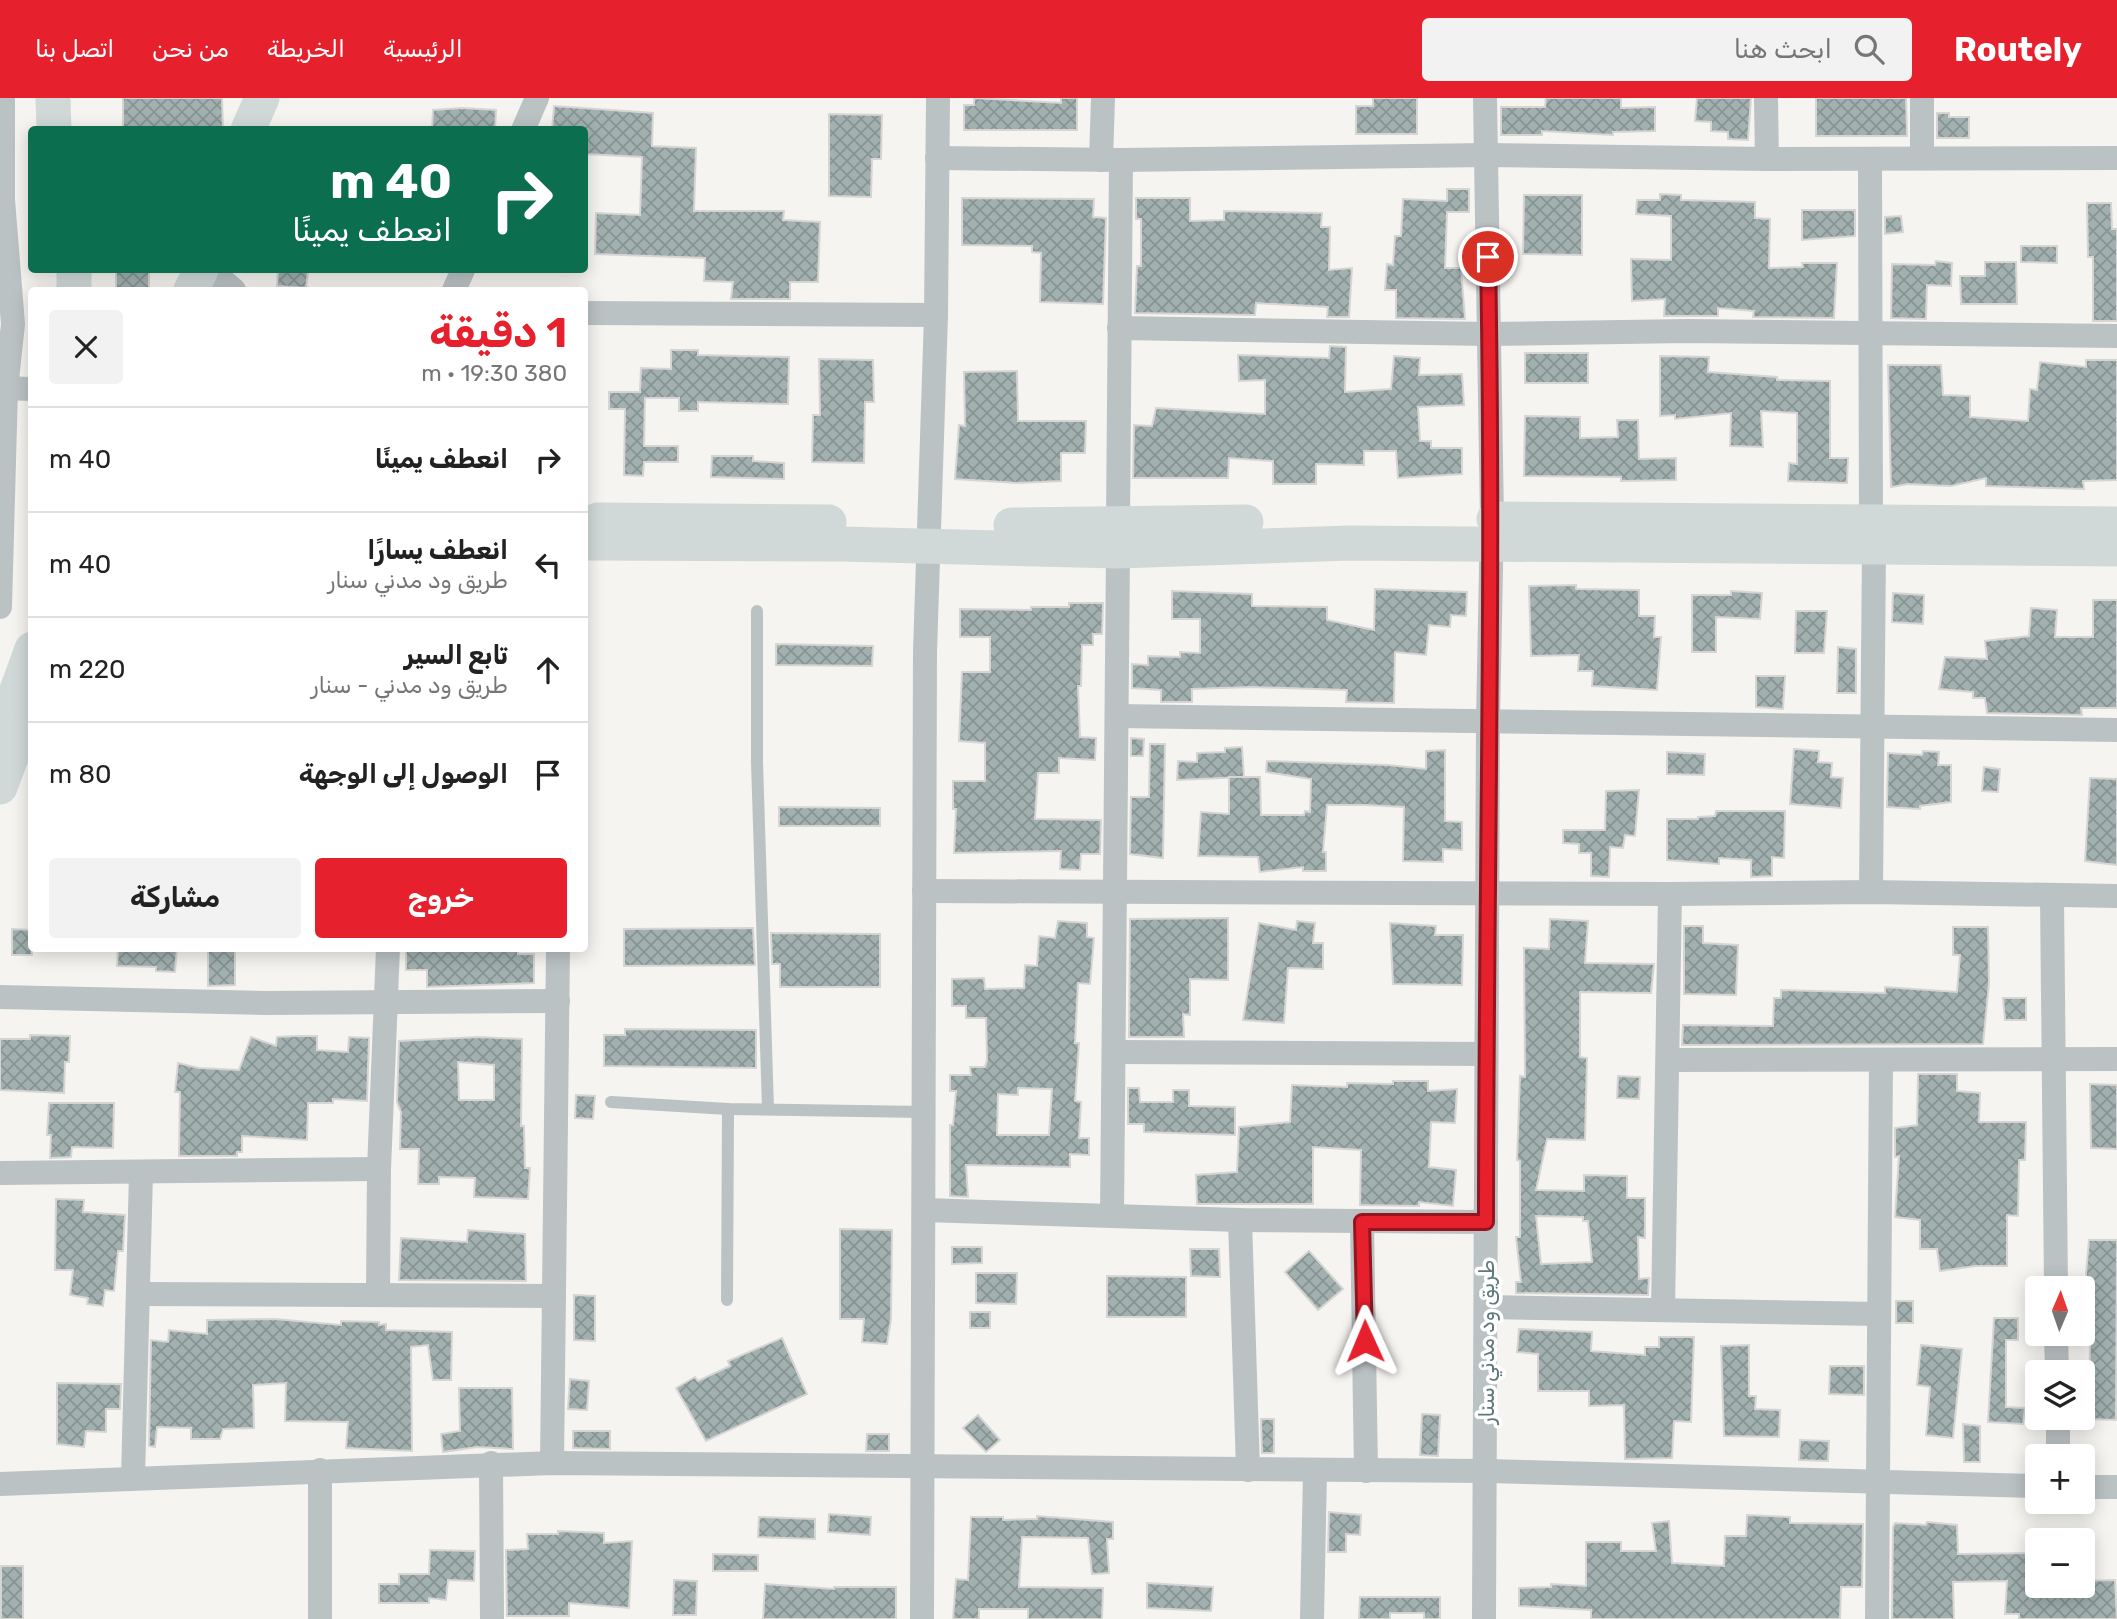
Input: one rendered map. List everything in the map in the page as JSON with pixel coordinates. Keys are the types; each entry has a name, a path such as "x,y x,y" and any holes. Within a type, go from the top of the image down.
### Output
{"street":[{"path":"0,607 3,388 13,324 3,200 3,98"},
{"path":"53,98 54,126"},
{"path":"76,98 76,126"},
{"path":"250,126 262,98"},
{"path":"270,126 282,98"},
{"path":"525,126 537,98"},
{"path":"922,1619 920,1465 924,1210 925,652 936,315 938,98"},
{"path":"1102,98 1111,160 1119,328 1116,1052 1112,1216"},
{"name":"طريق ود مدني سنار","path":"1484,1619 1486,893 1492,531 1485,98"},
{"path":"1766,98 1766,159"},
{"path":"1922,98 1922,158"},
{"path":"937,158 1111,160 1486,155 1766,159 2117,158"},
{"path":"1870,159 1871,892"},
{"path":"214,273 231,287"},
{"path":"588,313 936,315"},
{"path":"1119,328 1489,334 1871,332 2117,336"},
{"path":"3,388 28,389"},
{"path":"588,519 930,535 1350,543 1492,531 1872,533 2117,524"},
{"path":"1872,533 2117,548"},
{"path":"588,543 930,535"},
{"path":"0,787 22,718 28,677"},
{"path":"1117,716 2117,730"},
{"path":"924,891 1670,894 1871,892 2117,896"},
{"path":"1663,1310 1670,894"},
{"path":"2052,896 2056,1276"},
{"path":"377,1294 388,952"},
{"path":"552,1462 558,952"},
{"path":"0,997 388,1003 558,1001"},
{"path":"1116,1052 1249,1050 1486,1054"},
{"path":"1669,1060 2117,1059"},
{"path":"1877,1619 1881,1060"},
{"path":"0,1173 379,1169"},
{"path":"133,1478 141,1173"},
{"path":"924,1210 1240,1220 1486,1222"},
{"path":"1240,1220 1248,1470"},
{"path":"1362,1222 1366,1471"},
{"path":"138,1294 554,1296"},
{"path":"1486,1307 1879,1314"},
{"path":"0,1484 492,1462 552,1462 1315,1472 1486,1471 1878,1484 2025,1486"},
{"path":"492,1462 492,1619"},
{"path":"320,1470 320,1619"},
{"path":"1312,1619 1315,1472"},
{"path":"2095,1487 2117,1488"}],"lane":[{"path":"757,611 757,762 768,1109"},
{"path":"611,1102 728,1109 924,1112"},
{"path":"727,1300 728,1109"}],"building":[{"path":"123,98 222,98 223,126 123,126"},
{"path":"974,98 1061,103 1061,98 1077,98 1077,130 964,130 964,105 974,105"},
{"path":"1373,98 1417,98 1417,134 1356,134 1356,106 1373,106"},
{"path":"1546,98 1621,98 1621,108 1655,107 1655,131 1613,132 1613,135 1542,131 1542,135 1501,135 1501,107 1545,107"},
{"path":"1697,98 1751,98 1748,140 1728,139 1728,132 1711,131 1711,122 1695,121"},
{"path":"1816,98 1906,98 1907,136 1816,136"},
{"path":"554,106 653,113 652,146 696,148 694,211 784,211 783,220 820,222 818,282 790,282 790,299 731,299 733,282 704,281 705,258 595,254 596,213 640,215 642,157 588,154 588,126 552,126"},
{"path":"433,110 496,110 495,126 432,126"},
{"path":"1937,113 1949,113 1949,117 1969,117 1969,138 1937,138"},
{"path":"829,114 882,115 881,159 872,159 871,197 829,196"},
{"path":"1447,189 1469,189 1469,212 1447,212 1445,268 1461,268 1465,319 1396,318 1396,290 1385,290 1387,264 1393,265 1395,236 1401,236 1403,199 1447,201"},
{"path":"1660,194 1681,195 1681,200 1755,202 1755,218 1770,219 1769,268 1803,267 1802,263 1837,263 1834,318 1753,317 1754,311 1718,308 1718,316 1664,316 1665,299 1632,301 1631,259 1671,260 1671,216 1636,214 1637,200 1660,200"},
{"path":"1524,195 1582,195 1582,255 1523,254"},
{"path":"962,198 1094,199 1093,217 1106,218 1103,304 1040,302 1041,253 1032,252 1032,246 962,245"},
{"path":"1136,198 1190,198 1190,221 1224,220 1224,211 1322,213 1321,227 1330,227 1329,270 1352,268 1349,317 1327,317 1328,307 1256,303 1255,315 1135,313 1137,266 1141,266 1141,219 1136,219"},
{"path":"2087,203 2111,203 2112,229 2117,229 2117,321 2093,321 2093,257 2088,257"},
{"path":"1802,210 1855,210 1855,236 1802,240"},
{"path":"1901,216 1903,232 1885,234 1885,217"},
{"path":"2021,246 2057,246 2057,263 2021,262"},
{"path":"1936,261 1952,263 1951,286 1927,285 1926,319 1891,318 1892,264 1935,265"},
{"path":"1985,262 2016,262 2017,304 1961,304 1960,276 1985,276"},
{"path":"116,273 149,273 149,287 116,287"},
{"path":"278,273 308,273 306,287 277,286"},
{"path":"1330,346 1346,347 1345,392 1391,389 1394,356 1420,358 1419,375 1462,374 1464,405 1418,407 1420,441 1431,441 1431,448 1462,448 1462,474 1398,478 1396,451 1364,451 1364,465 1316,464 1316,484 1273,484 1273,461 1229,458 1228,478 1133,478 1134,425 1152,426 1156,408 1265,414 1265,380 1239,381 1238,355 1329,358"},
{"path":"671,350 698,350 698,355 789,357 788,404 698,402 698,411 679,411 679,398 645,398 644,446 678,446 678,462 644,462 643,476 624,475 625,409 609,409 609,392 640,392 641,368 671,369"},
{"path":"1525,353 1588,353 1588,383 1525,383"},
{"path":"1660,356 1709,357 1708,372 1777,377 1777,380 1830,381 1830,458 1848,458 1847,483 1788,481 1789,463 1797,464 1797,413 1761,411 1763,447 1730,446 1731,413 1675,419 1675,415 1660,416"},
{"path":"819,359 873,360 874,402 865,402 864,463 812,462 813,415 820,415"},
{"path":"2086,360 2117,360 2117,480 2083,481 2084,489 1986,486 1986,478 1951,486 1908,484 1891,487 1888,365 1941,365 1943,395 1970,396 1970,417 2028,421 2030,389 2037,390 2040,362 2086,367"},
{"path":"1017,371 1018,421 1086,421 1085,453 1061,453 1061,481 1018,483 955,479 959,425 965,426 964,372"},
{"path":"1525,416 1580,417 1580,438 1618,437 1617,420 1638,420 1639,459 1676,458 1676,480 1621,481 1621,477 1524,476"},
{"path":"712,456 753,456 753,461 784,463 784,479 711,477"},
{"path":"1576,585 1576,589 1639,590 1639,616 1655,616 1654,637 1661,637 1657,690 1592,686 1593,671 1578,671 1579,655 1531,656 1529,586"},
{"path":"1375,589 1467,592 1466,616 1451,615 1450,627 1429,625 1426,655 1395,652 1394,703 1346,702 1347,690 1252,687 1192,689 1192,702 1161,702 1161,690 1132,688 1132,664 1148,665 1148,656 1180,657 1180,652 1200,653 1200,619 1172,619 1172,591 1252,594 1252,606 1327,607 1327,620 1374,630"},
{"path":"1731,591 1762,593 1760,619 1716,617 1716,652 1692,652 1692,595 1731,595"},
{"path":"1893,593 1924,595 1923,624 1892,622"},
{"path":"2093,600 2117,600 2117,708 2081,708 2082,715 1987,713 1985,698 1973,698 1973,692 1939,689 1945,657 1987,659 1985,641 2029,636 2031,608 2057,610 2055,637 2093,637"},
{"path":"1069,603 1103,603 1102,634 1093,634 1093,645 1082,645 1081,686 1078,686 1080,737 1096,738 1095,760 1059,758 1059,773 1038,773 1035,819 1101,820 1100,854 1081,854 1080,870 1060,869 1061,851 954,853 956,809 953,809 953,781 985,781 985,743 959,741 962,672 990,672 990,637 960,637 960,609 1031,610 1031,607 1069,607"},
{"path":"1796,611 1827,611 1824,653 1795,653"},
{"path":"776,644 873,646 872,666 776,665"},
{"path":"1838,647 1856,649 1856,693 1837,693"},
{"path":"1756,676 1785,676 1783,709 1756,707"},
{"path":"1131,738 1144,739 1143,756 1131,756"},
{"path":"1150,744 1165,744 1163,858 1130,854 1131,797 1149,797"},
{"path":"1242,747 1244,777 1177,780 1178,761 1197,762 1197,753 1225,752 1225,748"},
{"path":"1794,749 1819,751 1818,762 1832,763 1831,777 1843,778 1841,808 1790,804"},
{"path":"1445,750 1445,821 1462,822 1462,850 1443,849 1443,862 1403,861 1404,807 1365,805 1327,805 1323,852 1326,852 1326,871 1303,871 1303,867 1260,872 1258,857 1198,856 1201,812 1229,814 1229,777 1260,777 1261,815 1304,815 1305,811 1310,812 1311,779 1266,772 1267,761 1426,769 1426,751"},
{"path":"1923,751 1939,752 1938,765 1951,765 1951,802 1920,806 1920,809 1887,807 1888,753 1922,755"},
{"path":"1667,752 1705,754 1704,775 1667,774"},
{"path":"1984,767 2000,769 1998,792 1982,791"},
{"path":"2090,778 2117,779 2117,865 2085,861"},
{"path":"1639,790 1635,836 1625,835 1623,848 1610,847 1609,877 1591,876 1591,853 1579,853 1579,844 1563,843 1563,830 1605,830 1606,791"},
{"path":"779,807 880,808 880,826 779,826"},
{"path":"1716,811 1785,811 1784,858 1772,857 1772,876 1751,877 1751,860 1719,858 1719,864 1667,860 1667,819 1698,819 1715,816"},
{"path":"1228,918 1228,980 1190,979 1190,1015 1183,1014 1184,1037 1129,1037 1130,919"},
{"path":"1550,919 1588,921 1585,963 1654,964 1651,993 1580,992 1580,1057 1587,1058 1585,1140 1547,1139 1536,1190 1584,1191 1584,1175 1627,1176 1627,1198 1645,1198 1645,1238 1638,1237 1639,1279 1649,1278 1648,1295 1516,1293 1516,1282 1521,1282 1516,1237 1520,1237 1520,1161 1517,1160 1520,1076 1525,1077 1524,948 1549,949","holes":["1536,1216 1583,1217 1583,1221 1588,1221 1592,1262 1541,1264"]},
{"path":"1058,921 1087,923 1087,937 1094,938 1090,984 1078,983 1075,1043 1079,1043 1075,1101 1081,1102 1079,1138 1089,1138 1089,1155 1070,1154 1070,1167 966,1165 968,1197 950,1196 950,1125 953,1125 956,1091 950,1091 950,1075 971,1075 970,1067 985,1067 987,1060 986,1018 966,1018 966,1006 952,1006 952,979 984,978 985,989 1024,988 1025,965 1037,966 1039,936 1055,938","holes":["1018,1088 1052,1089 1049,1135 997,1135 998,1094 1018,1095"]},
{"path":"1297,921 1315,923 1313,943 1323,943 1323,969 1288,968 1284,1023 1243,1020 1259,923 1296,930"},
{"path":"1390,923 1436,926 1435,935 1463,935 1462,985 1393,984"},
{"path":"1684,926 1703,926 1703,943 1738,945 1736,995 1684,994"},
{"path":"1953,927 1988,927 1989,983 1983,1044 1682,1045 1683,1025 1773,1026 1774,998 1781,998 1781,990 1885,993 1885,987 1957,992 1960,955 1953,955"},
{"path":"753,928 755,965 624,966 624,929"},
{"path":"12,929 28,930 28,952 32,952 32,955 12,955"},
{"path":"771,933 880,934 880,987 780,987 780,964 772,964"},
{"path":"118,952 177,952 175,972 156,971 156,967 117,966"},
{"path":"208,952 235,952 235,985 208,986"},
{"path":"406,952 534,954 534,983 427,987 427,970 406,970"},
{"path":"2003,998 2026,998 2026,1020 2005,1020"},
{"path":"625,1029 756,1030 756,1068 604,1066 604,1035 625,1035"},
{"path":"30,1035 70,1036 69,1062 65,1062 64,1093 0,1090 0,1039 30,1039"},
{"path":"317,1036 317,1050 348,1052 349,1037 369,1038 367,1101 333,1099 333,1103 308,1103 307,1140 242,1136 242,1152 237,1152 237,1156 179,1156 180,1092 175,1092 178,1063 199,1068 239,1070 251,1037 276,1046 277,1037"},
{"path":"478,1037 522,1039 521,1126 524,1126 525,1168 530,1168 528,1199 474,1197 475,1178 439,1177 439,1184 418,1184 419,1149 400,1149 401,1112 397,1102 399,1041","holes":["458,1062 494,1065 494,1100 459,1100"]},
{"path":"1918,1074 1957,1074 1957,1091 1980,1093 1979,1122 2026,1122 2025,1160 2019,1160 2018,1216 2007,1215 2007,1266 1976,1266 1940,1271 1937,1249 1920,1249 1920,1220 1895,1217 1899,1156 1895,1157 1895,1128 1917,1125"},
{"path":"1618,1076 1640,1077 1639,1099 1617,1098"},
{"path":"1393,1081 1428,1081 1428,1091 1457,1089 1455,1123 1431,1122 1429,1167 1456,1170 1453,1206 1419,1202 1419,1206 1360,1205 1361,1150 1313,1147 1313,1204 1197,1204 1196,1175 1237,1172 1239,1127 1290,1122 1292,1085 1347,1087 1347,1083 1393,1084"},
{"path":"2090,1084 2117,1085 2117,1149 2091,1148"},
{"path":"1128,1088 1139,1088 1140,1102 1173,1102 1173,1090 1189,1090 1189,1106 1235,1107 1235,1135 1144,1132 1144,1124 1128,1124"},
{"path":"576,1095 595,1096 593,1119 575,1118"},
{"path":"49,1103 114,1103 113,1148 72,1147 71,1157 50,1158 51,1135 47,1135"},
{"path":"56,1199 84,1200 83,1212 125,1215 123,1251 118,1251 114,1291 105,1290 103,1306 87,1304 88,1298 70,1295 73,1270 55,1270"},
{"path":"840,1229 892,1230 891,1319 887,1344 862,1342 864,1319 840,1319"},
{"path":"468,1230 525,1234 526,1281 399,1280 401,1238 467,1242"},
{"path":"2089,1240 2117,1240 2116,1420 2095,1419 2095,1360 2090,1360 2090,1346 2095,1346 2095,1276 2086,1276"},
{"path":"952,1247 982,1247 982,1263 952,1264"},
{"path":"1190,1249 1219,1249 1220,1277 1191,1276"},
{"path":"1309,1251 1343,1289 1318,1310 1285,1272"},
{"path":"976,1273 1017,1273 1016,1304 976,1303"},
{"path":"1107,1276 1186,1277 1186,1317 1107,1317"},
{"path":"574,1295 595,1296 595,1341 574,1340"},
{"path":"1896,1301 1913,1301 1913,1323 1896,1323"},
{"path":"970,1312 990,1312 990,1328 970,1328"},
{"path":"1994,1318 2018,1318 2018,1340 2006,1340 2006,1407 2025,1408 2023,1424 1988,1422"},
{"path":"275,1319 341,1325 341,1321 379,1322 379,1325 386,1324 386,1330 452,1332 451,1380 433,1380 428,1345 411,1347 412,1451 346,1448 348,1422 285,1421 286,1383 253,1385 254,1428 223,1429 220,1439 191,1439 191,1428 157,1427 155,1447 149,1446 151,1340 168,1342 169,1330 207,1334 207,1320"},
{"path":"1519,1329 1592,1332 1591,1351 1645,1355 1645,1347 1659,1347 1659,1337 1694,1337 1691,1422 1674,1421 1672,1458 1625,1459 1624,1405 1589,1406 1589,1391 1538,1391 1538,1354 1517,1352"},
{"path":"782,1338 807,1394 706,1441 676,1388 695,1377 698,1381 730,1366 728,1361"},
{"path":"1749,1345 1749,1396 1756,1396 1755,1409 1780,1410 1779,1437 1724,1436 1721,1346"},
{"path":"1921,1345 1962,1349 1953,1438 1926,1435 1930,1387 1917,1385"},
{"path":"1830,1366 1864,1366 1864,1395 1829,1394"},
{"path":"570,1379 589,1381 587,1410 568,1409"},
{"path":"57,1383 121,1384 120,1409 106,1409 106,1432 86,1431 84,1447 57,1444"},
{"path":"459,1388 512,1388 513,1449 477,1447 443,1452 441,1434 460,1431"},
{"path":"1422,1414 1440,1415 1438,1456 1420,1455"},
{"path":"978,1415 1000,1440 986,1452 963,1428"},
{"path":"1261,1419 1274,1419 1274,1453 1262,1453"},
{"path":"1963,1424 1980,1426 1980,1462 1964,1462"},
{"path":"573,1431 610,1431 610,1449 573,1448"},
{"path":"867,1434 889,1434 889,1451 866,1451"},
{"path":"1800,1440 1829,1441 1828,1461 1799,1460"},
{"path":"1329,1512 1361,1515 1360,1535 1346,1534 1346,1552 1328,1552"},
{"path":"829,1514 871,1517 870,1535 828,1532"},
{"path":"1747,1515 1790,1517 1790,1523 1863,1524 1862,1587 1841,1587 1840,1619 1591,1619 1591,1610 1519,1606 1519,1588 1551,1587 1551,1584 1586,1586 1586,1542 1621,1542 1621,1551 1656,1551 1652,1523 1669,1521 1672,1563 1724,1566 1725,1536 1746,1536"},
{"path":"1037,1516 1113,1522 1113,1539 1107,1539 1109,1573 1092,1574 1088,1538 1022,1537 1019,1587 1103,1588 1102,1619 1028,1619 1028,1609 979,1609 979,1619 953,1619 956,1579 968,1580 971,1517 1003,1517 1003,1520 1037,1519"},
{"path":"759,1517 815,1519 815,1539 758,1537"},
{"path":"1927,1522 1957,1525 1958,1554 2025,1553 2025,1598 2095,1598 2095,1581 2115,1580 2117,1619 2019,1619 2019,1614 2005,1614 2007,1581 1953,1582 1954,1619 1892,1619 1893,1527 1895,1523 1926,1525"},
{"path":"558,1531 604,1533 604,1543 632,1541 629,1608 569,1603 569,1616 507,1616 506,1550 528,1549 527,1534 558,1534"},
{"path":"430,1550 475,1551 474,1581 448,1580 446,1600 429,1598 429,1603 379,1603 379,1584 399,1584 399,1574 429,1574"},
{"path":"713,1554 758,1555 758,1571 713,1571"},
{"path":"1,1566 23,1566 23,1619 1,1619"},
{"path":"674,1580 697,1581 696,1615 673,1615"},
{"path":"1147,1583 1213,1587 1211,1611 1147,1608"},
{"path":"765,1584 834,1589 896,1587 896,1619 763,1619"},
{"path":"1360,1597 1440,1597 1440,1619 1424,1619 1424,1613 1390,1613 1390,1619 1359,1619"}],"route":[{"path":"1365,1341 1362,1222 1486,1222 1486,893 1492,519 1488,257"}]}
